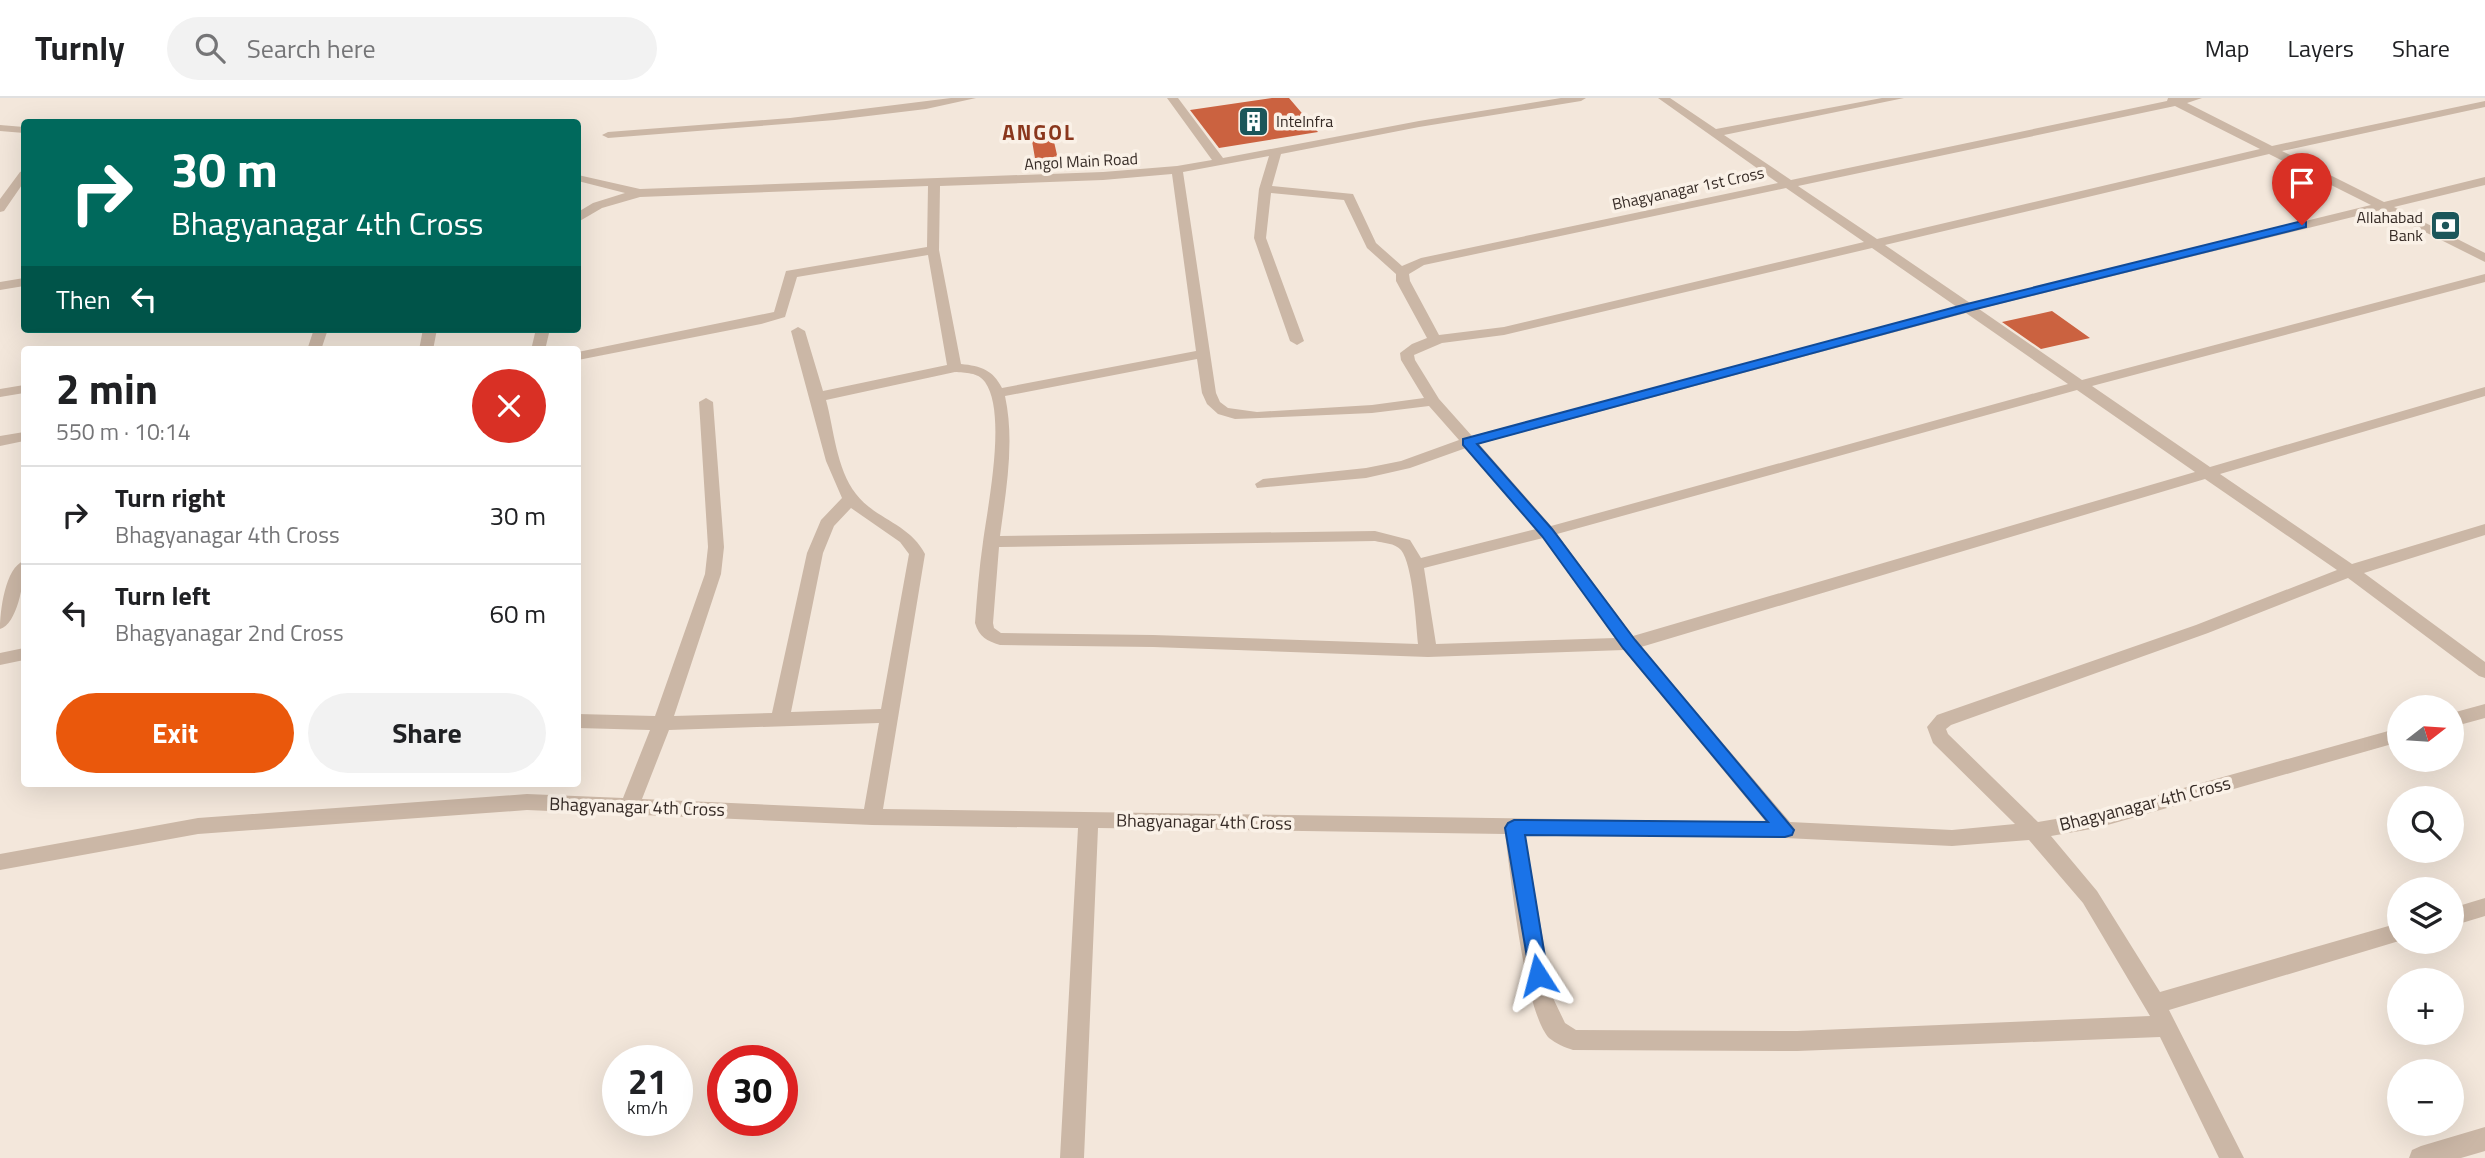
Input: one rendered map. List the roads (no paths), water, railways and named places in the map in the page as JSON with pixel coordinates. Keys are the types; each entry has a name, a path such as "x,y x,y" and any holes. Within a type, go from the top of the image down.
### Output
{"street":[{"path":"608,135 734,128 971,98"},
{"path":"1172,98 1220,162"},
{"name":"Angol Main Road","path":"581,179 640,193 934,183 1177,170 1419,124 1581,98"},
{"path":"1663,98 2350,571 2485,671"},
{"path":"1714,133 1899,98"},
{"name":"Bhagyanagar 1st Cross","path":"1402,273 1409,266 1421,262 1790,185 2172,100 2197,98"},
{"path":"2172,100 2485,258"},
{"path":"1785,830 1629,644 1547,532 1433,401 1407,354 1415,348 1436,341 1504,331 2270,150 2485,104"},
{"path":"0,128 21,130"},
{"path":"1276,152 1265,189 1260,237 1297,341"},
{"path":"1177,170 1209,393 1214,404 1235,415 1257,416 1372,409 1433,401"},
{"path":"0,208 21,178"},
{"path":"1264,484 1366,473 1405,465 1468,442 1968,308 2485,181"},
{"path":"934,183 933,250 955,368"},
{"path":"1265,189 1349,197 1371,245 1402,273 1403,281 1436,341"},
{"path":"581,214 609,201 640,193"},
{"path":"581,355 780,314 791,274 933,250"},
{"path":"1416,565 2485,278"},
{"path":"0,286 21,282"},
{"path":"797,331 837,474 851,498 872,517 909,540 917,554 872,817"},
{"path":"997,393 1203,354"},
{"path":"817,397 955,368 976,370 990,378 997,393 1002,468 991,542 984,623 986,630 1000,639 1153,641 1428,651 1629,644 2485,391"},
{"path":"0,393 21,389"},
{"path":"629,807 662,723 713,573 716,547 706,402"},
{"path":"0,441 21,438"},
{"path":"780,720 815,553 827,524 851,498"},
{"path":"2232,1158 2155,1004 2090,897 2034,831 1940,738 1936,727 1944,720 2202,629 2350,571 2485,529"},
{"path":"991,542 1375,536 1393,539 1407,546 1416,565 1428,651"},
{"path":"0,623 21,574"},
{"path":"0,659 21,655"},
{"path":"2464,717 2485,711"},
{"path":"581,721 662,723 890,716"},
{"name":"Bhagyanagar 4th Cross","path":"0,862 198,826 527,802 872,817 1785,830 1952,838 2034,831 2097,820 2387,738"},
{"path":"1072,1158 1088,820"},
{"path":"1514,828 1542,999 1557,1030 1573,1040 1797,1041 2165,1026"},
{"path":"2464,913 2485,907"},
{"path":"2155,1004 2387,936"},
{"path":"2421,1158 2485,1139"}],"place":[{"name":"Intelnfra","path":"1253,121"},
{"name":"Allahabad Bank","path":"2446,226"}],"district":[{"name":"ANGOL","path":"1039,133"}]}
